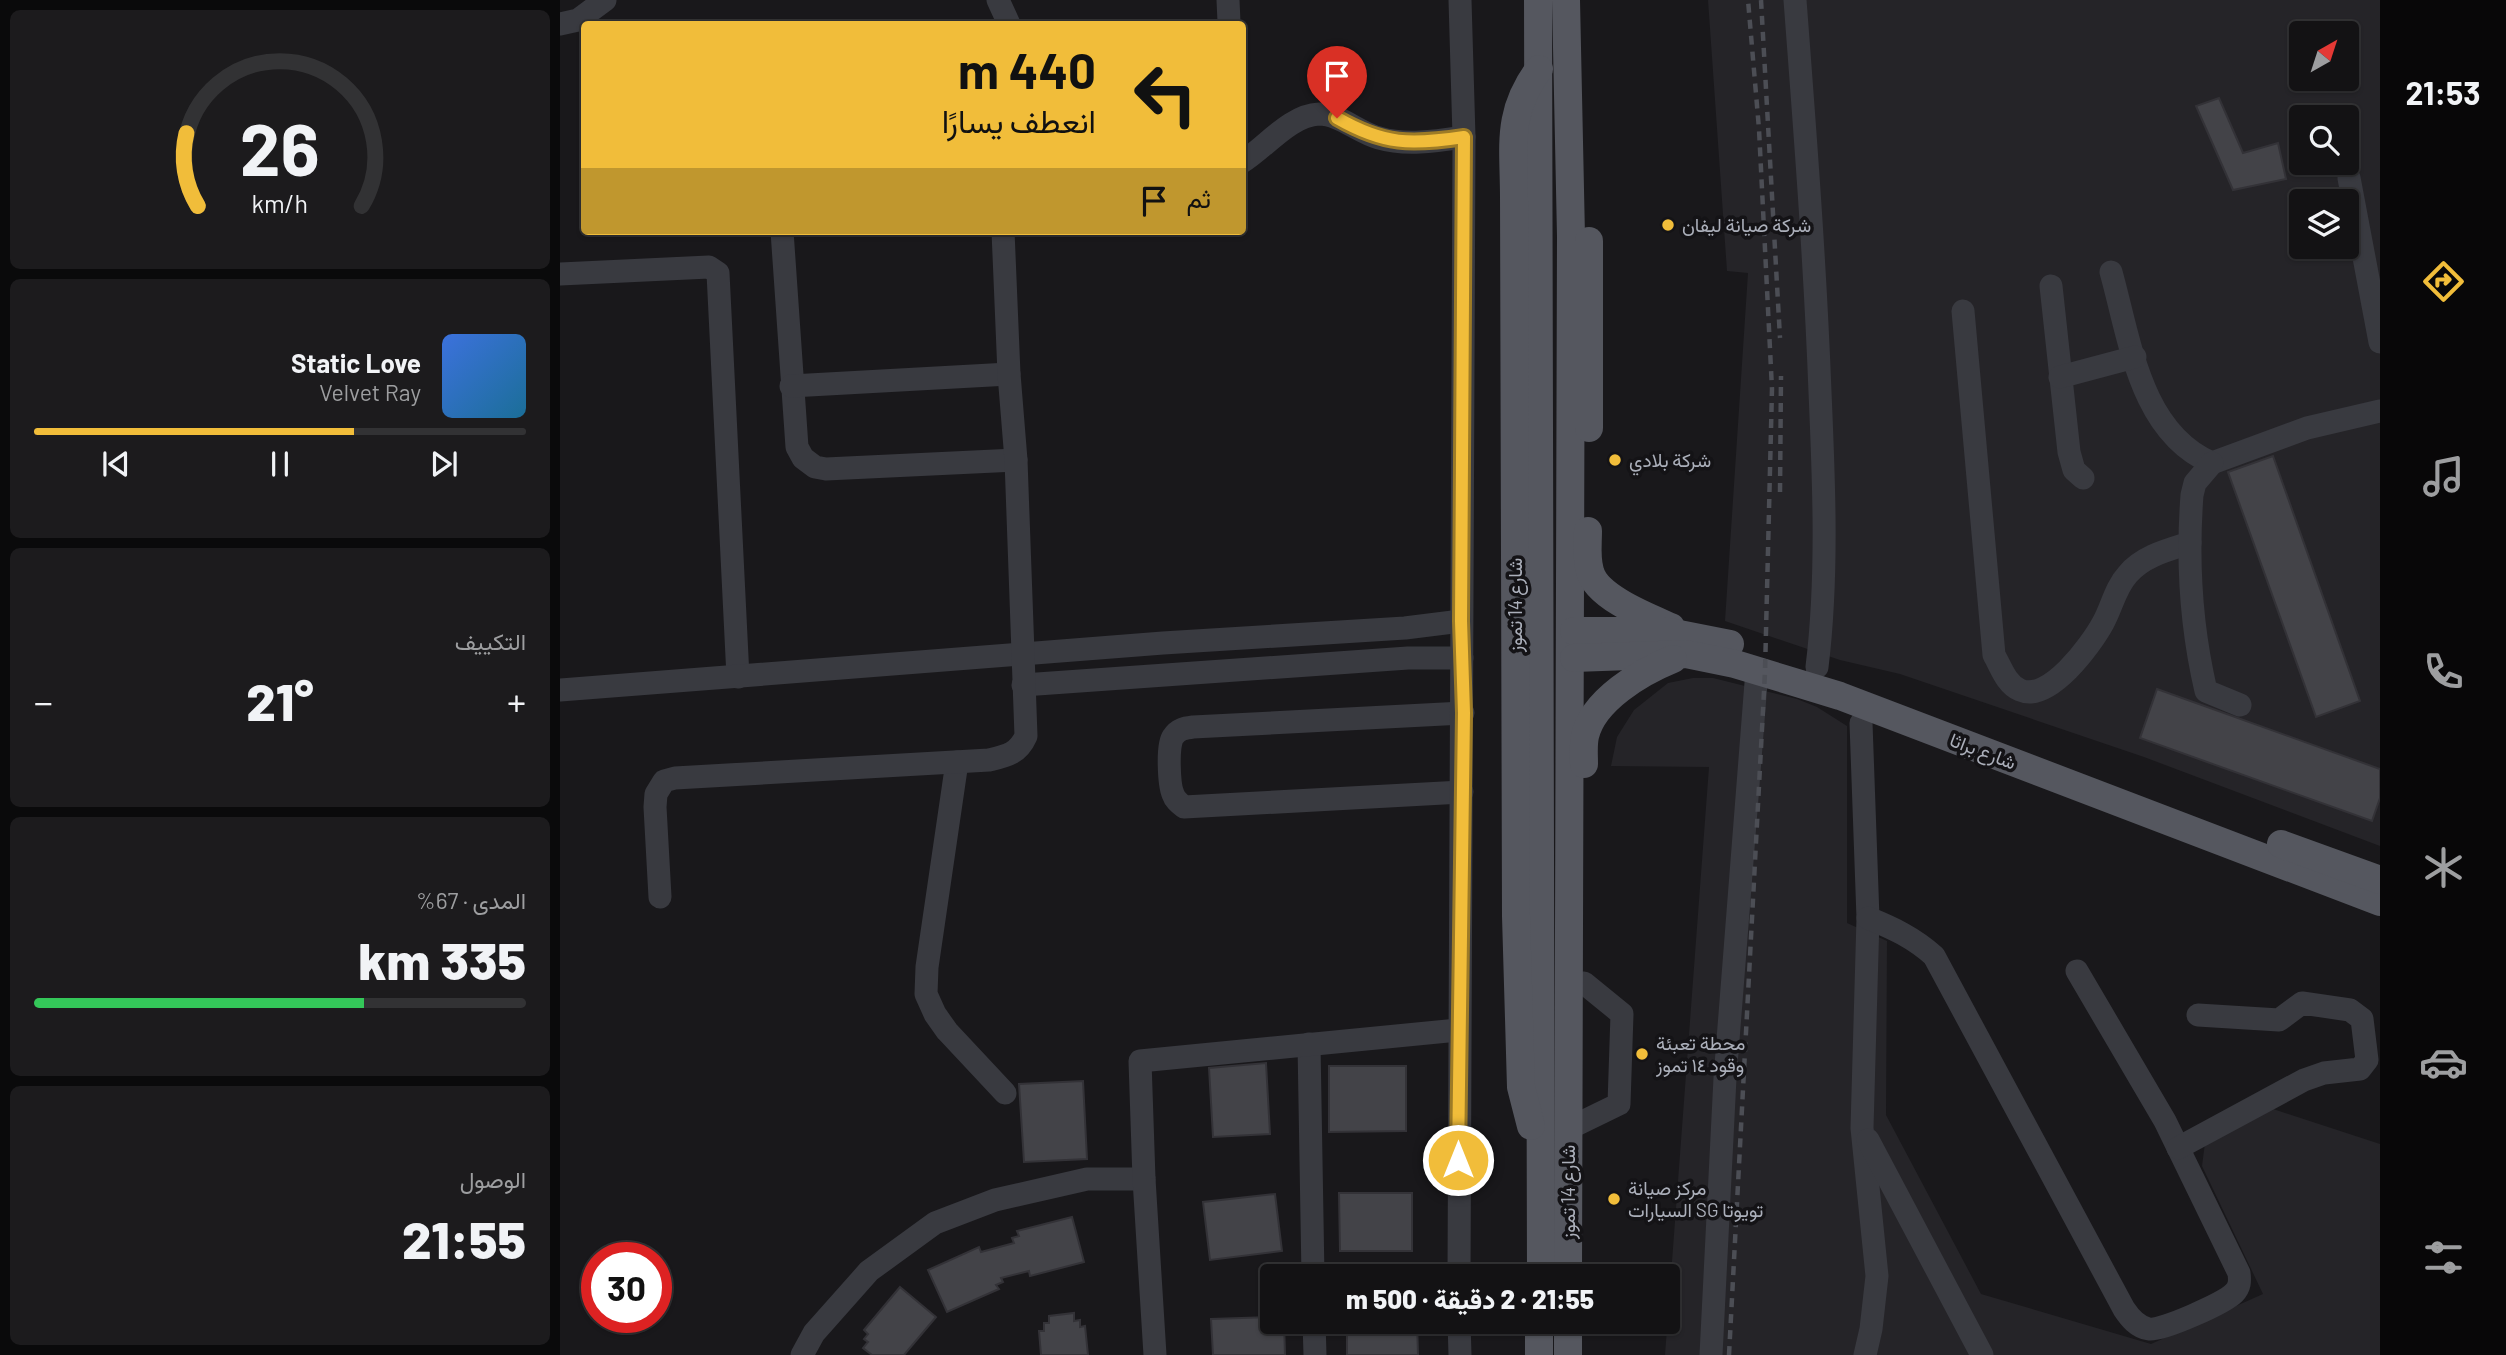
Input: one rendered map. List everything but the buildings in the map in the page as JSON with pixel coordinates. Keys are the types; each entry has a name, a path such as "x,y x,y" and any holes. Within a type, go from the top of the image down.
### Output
{"main road":[{"path":"1538,0 1540,237 1559,1126"},
{"path":"1559,1126 1571,236 1566,0"},
{"name":"شارع 14 تموز","path":"1539,69 1524,90 1514,121 1525,631 1516,916 1521,1087 1530,1124 1559,1126"},
{"path":"1559,1126 1584,1092 1585,736 1595,716 1627,684 1686,644 1596,585 1590,573 1591,310 1586,117 1584,100 1567,69"},
{"name":"شارع براثا","path":"1574,644 1686,644 1816,667 2380,880"},
{"name":"شارع براثا","path":"1686,644 1840,696 2380,902"},
{"name":"شارع 14 تموز","path":"1542,1264 1559,1126"},
{"name":"شارع 14 تموز","path":"1559,1126 1567,1264"},
{"path":"1539,1334 1539,1355"},
{"path":"1568,1334 1568,1355"}],"street":[{"path":"560,24 578,20 605,0"},
{"path":"998,0 1008,21"},
{"path":"1459,1264 1458,1030 1464,713 1461,621 1464,137 1460,0"},
{"path":"1795,0 1817,303 1824,477 1820,640 1816,667"},
{"path":"1246,159 1300,120 1318,114 1337,118 1379,138 1404,142 1464,137"},
{"path":"2349,178 2380,342"},
{"path":"782,235 791,386 797,447 803,458 816,467 826,469 1016,460"},
{"path":"660,897 655,807 656,794 664,781 675,778 989,760 1021,748 1026,736 1021,656 1016,460 1003,235"},
{"path":"560,274 709,267 718,273 738,677"},
{"path":"2111,272 2154,412 2177,442 2212,463"},
{"path":"2051,286 2069,452 2074,470 2083,478"},
{"path":"1963,311 1994,655 2008,681 2020,690 2033,691 2044,689 2057,680 2092,640 2128,574 2146,559 2190,543"},
{"path":"2060,377 2135,357"},
{"path":"791,386 1009,374"},
{"path":"2240,705 2206,691 2196,650 2190,589 2192,495 2196,483 2212,463 2307,429 2380,411"},
{"path":"560,690 1163,643 1405,628 1461,621"},
{"path":"1163,643 1166,676"},
{"path":"1023,685 1408,658 1462,658"},
{"path":"1711,1355 1726,1065 1757,670"},
{"path":"1462,792 1184,807 1175,799 1170,788 1170,744 1173,735 1181,729 1193,727 1464,713"},
{"path":"1861,723 1868,918 1862,1128 1877,1276 1865,1355"},
{"path":"957,762 927,967 926,994 947,1031 1005,1093"},
{"path":"1868,918 1901,932 1934,956 2124,1309 2132,1320 2152,1329 2164,1327 2230,1297 2240,1283 2236,1264 2178,1148 2077,971"},
{"path":"1559,1126 1619,1104 1622,1014 1584,984"},
{"path":"2178,1148 2304,1080 2324,1073 2360,1069 2367,1060 2362,1019 2350,1010 2302,1003 2279,1020 2198,1015"},
{"path":"1155,1355 1140,1061 1458,1030"},
{"path":"1309,1045 1313,1264"},
{"path":"1862,1128 1982,1355"},
{"path":"802,1355 814,1333 869,1271 935,1223 995,1200 1087,1179 1144,1179"},
{"path":"1314,1334 1315,1355"},
{"path":"1459,1334 1460,1355"}],"shaded area":[{"path":"1708,0 2380,0 2380,846 2144,757 1900,674 1840,660 1725,621 1748,273 1727,271"},
{"path":"1693,678 1713,678 1797,699 1817,707 1847,726 1847,923 1887,941 1886,1115 1981,1294 2151,1344 2263,1294 2202,1166 2205,1143 2270,1108 2380,1144 2380,1355 1665,1355 1667,1334 1680,1334 1680,1264 1672,1264 1709,767 1611,766 1617,737 1634,710 1668,683"}],"railway":[{"path":"1729,1355 1765,672 1772,389 1759,129 1748,0"},
{"path":"1761,0 1780,338"},
{"path":"1780,492 1781,376"}],"place":[{"name":"شركة صيانة ليفان","path":"1668,225"},
{"name":"شركة بلادي","path":"1615,460"},
{"name":"محطة تعبئة وقود ١٤ تموز","path":"1642,1054"},
{"name":"مركز صيانة السيارات SG تويوتا","path":"1614,1199"}],"route":[{"path":"1337,118 1379,138 1404,142 1464,137 1461,621 1464,713 1458,1160"}]}
